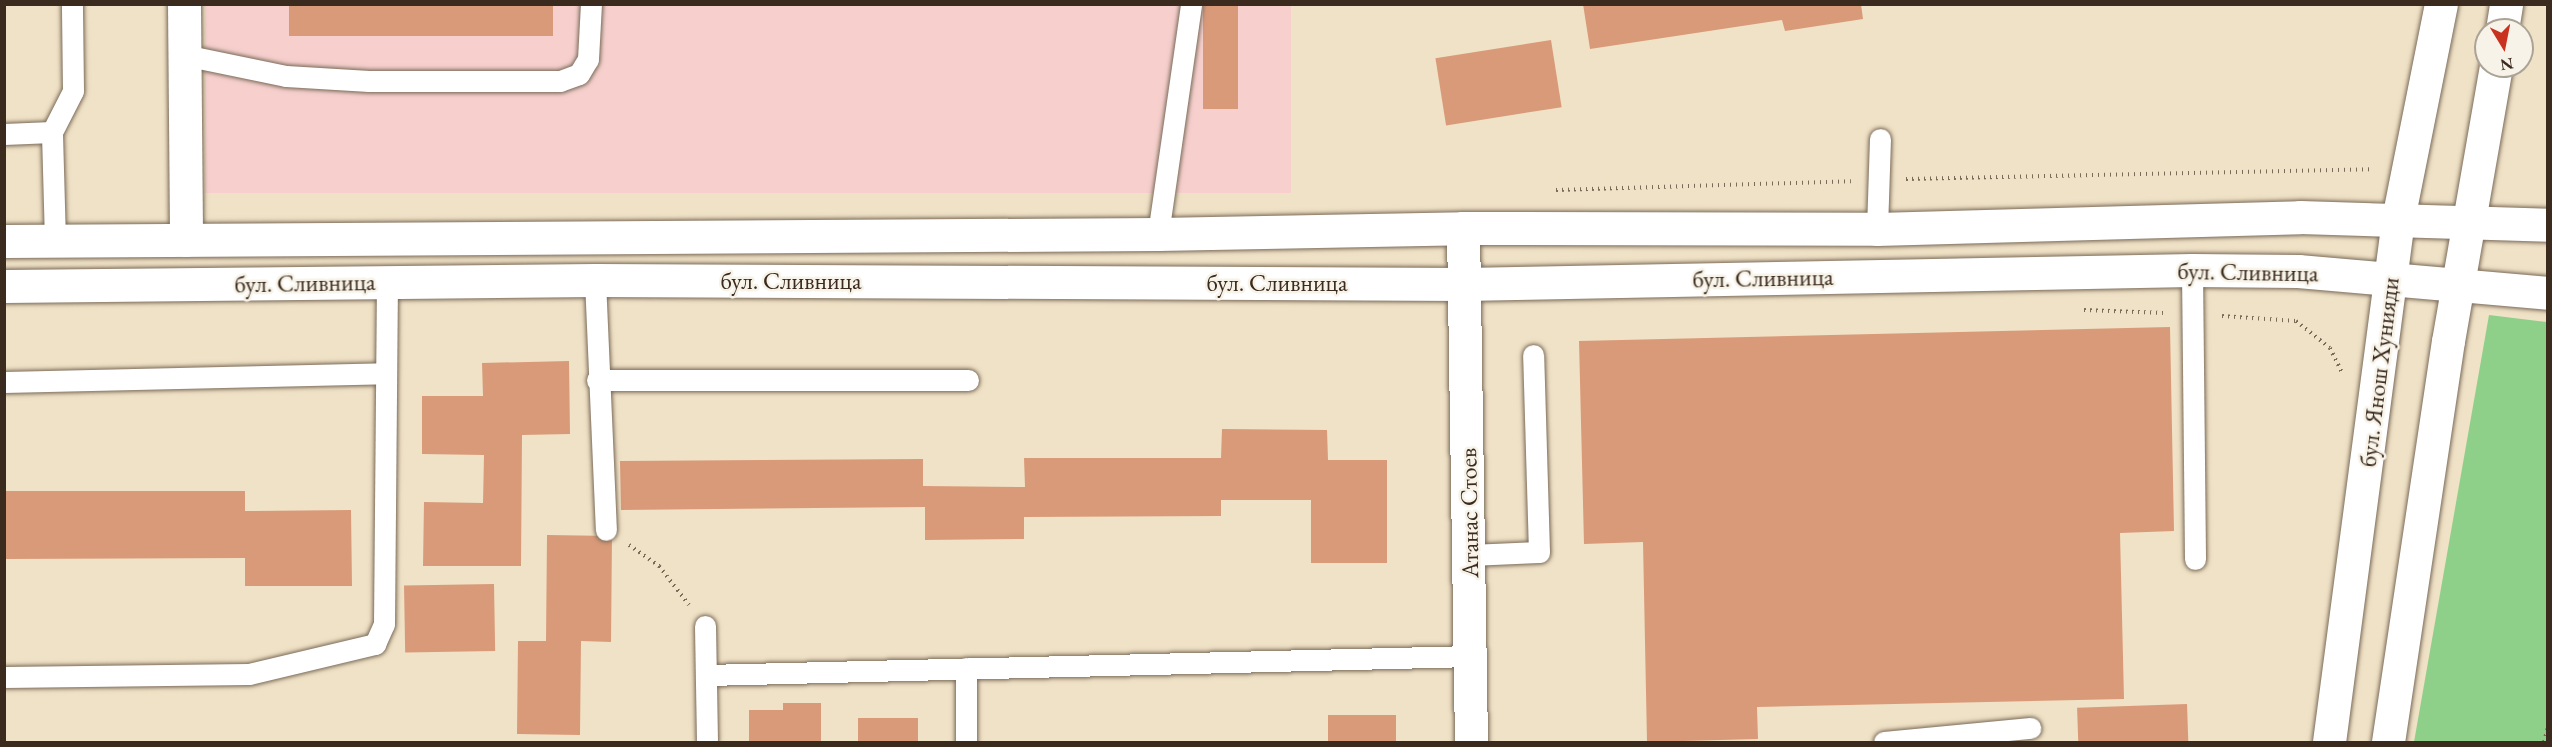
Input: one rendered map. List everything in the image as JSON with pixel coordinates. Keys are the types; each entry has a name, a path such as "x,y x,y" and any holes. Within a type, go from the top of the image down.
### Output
{"main road":[{"path":"184,4 186,240"},
{"name":"бул. Янош Хунияди","path":"2329,742 2398,219 2441,4"},
{"path":"2388,742 2468,221 2494,78"},
{"name":"бул. Сливница","path":"4,241 1158,234 1463,228 1877,229 2300,217 2547,225"},
{"name":"Атанас Стоев","path":"1463,228 1470,555 1471,742"},
{"name":"бул. Сливница","path":"4,286 595,280 1464,284 2192,270 2298,271 2547,293"}],"lane":[{"path":"55,241 52,132 72,91 72,4"},
{"path":"184,54 286,76 369,81 560,81 579,74 588,59 591,4"},
{"path":"1158,234 1191,4"},
{"path":"4,134 52,132"},
{"path":"1877,229 1880,139"},
{"path":"2192,270 2195,559"},
{"path":"595,280 597,380 606,530"},
{"path":"4,677 249,674 375,644 384,624 387,282"},
{"path":"1470,555 1539,552 1533,356"},
{"path":"4,382 386,373"},
{"path":"597,380 968,380"},
{"path":"705,626 707,740"},
{"path":"706,675 1471,657"},
{"path":"966,669 966,742"},
{"path":"1884,742 2030,728"}],"path":[{"path":"1545,190 2374,169 2380,160"},
{"path":"606,530 659,566 705,626"},
{"path":"2544,742 2547,727"}],"shaded area":[{"path":"205,5 1291,5 1291,193 205,193"}],"green space":[{"path":"2489,315 2547,322 2547,742 2414,742"}],"building":[{"path":"289,4 553,4 553,36 289,36"},
{"path":"1203,4 1238,4 1238,109 1203,109"},
{"path":"1583,4 1861,4 1863,19 1785,31 1782,20 1590,49"},
{"path":"1551,40 1562,107 1446,125 1435,58"},
{"path":"2170,327 2174,531 2120,533 2124,699 1757,707 1758,739 1647,742 1643,542 1584,544 1579,341"},
{"path":"569,361 570,434 522,435 521,566 423,566 424,502 483,503 484,455 422,454 422,396 483,396 482,363"},
{"path":"1222,429 1327,430 1328,460 1387,460 1387,563 1311,563 1311,500 1221,500 1221,516 1024,517 1024,539 925,540 925,507 621,510 620,461 923,459 923,486 1025,487 1024,458 1221,458"},
{"path":"4,491 245,491 245,511 351,510 352,586 245,586 245,558 4,559"},
{"path":"547,535 612,536 611,642 581,641 580,735 517,734 518,641 546,641"},
{"path":"494,584 495,651 405,653 404,586"},
{"path":"783,703 821,703 821,742 749,742 749,710 783,710"},
{"path":"2187,704 2188,742 2078,742 2077,708"},
{"path":"1328,715 1396,715 1396,742 1328,742"},
{"path":"858,718 918,718 918,742 858,742"}]}
